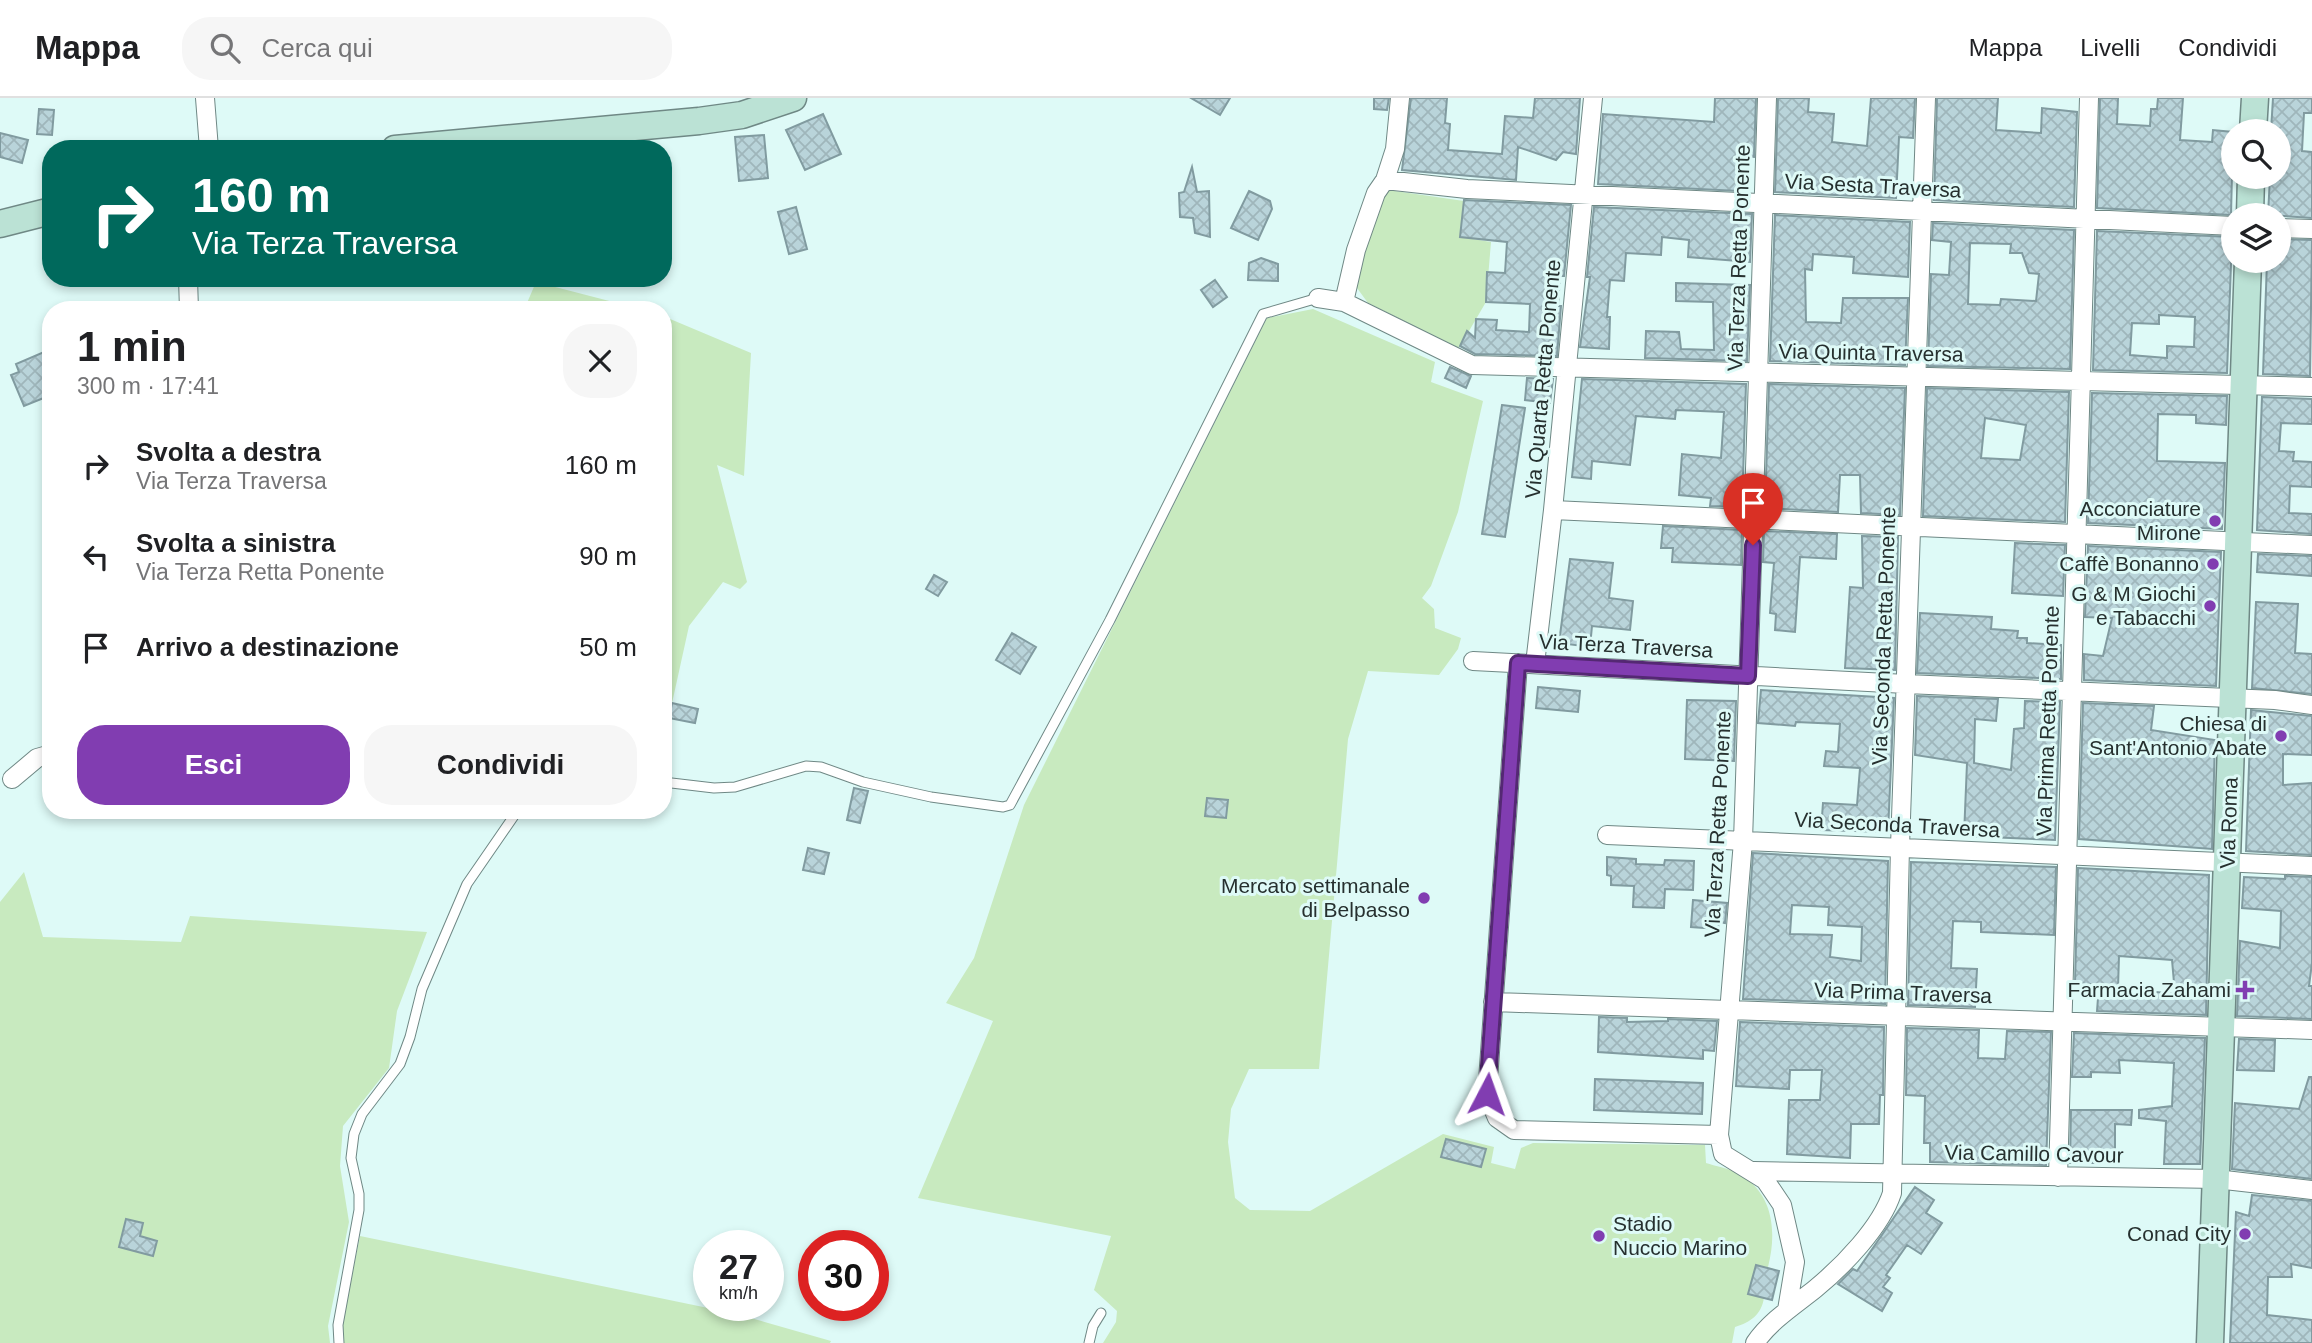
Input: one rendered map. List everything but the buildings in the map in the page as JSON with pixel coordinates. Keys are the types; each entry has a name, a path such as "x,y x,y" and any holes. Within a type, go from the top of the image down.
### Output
{"street":[{"path":"205,98 208,140"},
{"path":"493,140 742,115 793,98"},
{"path":"1344,302 1356,250 1376,192 1385,180 1395,149 1400,98"},
{"name":"Via Quarta Retta Ponente","path":"1593,98 1553,510 1526,664 1493,1002 1487,1094 1497,1118 1514,1130 1719,1135"},
{"name":"Via Terza Retta Ponente","path":"1719,1135 1743,841 1767,98"},
{"name":"Via Seconda Retta Ponente","path":"1755,1343 1787,1310 1817,1287 1851,1254 1887,1210 1892,1193 1900,847 1926,98"},
{"name":"Via Prima Retta Ponente","path":"2058,1177 2089,98"},
{"path":"2254,119 2255,98"},
{"name":"Via Sesta Traversa","path":"1385,180 1467,190 2221,225"},
{"path":"0,224 42,213"},
{"path":"2291,228 2312,229"},
{"name":"Via Roma","path":"2210,1343 2248,273"},
{"name":"Via Quinta Traversa","path":"1318,298 1344,302 1472,365 2312,387"},
{"path":"1553,510 2312,545"},
{"name":"Via Terza Traversa","path":"1474,661 2233,698"},
{"path":"2233,698 2312,705"},
{"path":"12,779 42,757"},
{"name":"Via Seconda Traversa","path":"1607,835 2312,866"},
{"name":"Via Prima Traversa","path":"1493,1002 2312,1030"},
{"path":"1719,1135 1723,1154 1765,1180 1782,1205 1795,1262 1787,1310"},
{"name":"Via Camillo Cavour","path":"1754,1171 2216,1179 2312,1190"}],"lane":[{"path":"672,783 714,788 735,787 806,766 821,767 863,782 931,797 1003,807 1010,805 1110,620 1262,314 1318,298"},
{"path":"339,1343 338,1325 359,1210 359,1194 351,1158 354,1134 362,1114 400,1064 422,989 467,884 512,819"},
{"path":"1089,1343 1093,1326 1101,1313"}],"green space":[{"path":"1388,190 1464,201 1461,237 1491,242 1486,302 1459,348 1368,303 1357,288 1356,280 1382,196"},
{"path":"534,287 555,287 609,301 528,301"},
{"path":"1313,309 1435,362 1431,382 1483,401 1458,512 1431,586 1422,598 1434,609 1435,628 1461,638 1458,649 1439,675 1368,671 1348,739 1319,1069 1249,1069 1231,1109 1228,1142 1235,1198 1250,1210 1310,1211 1443,1134 1494,1147 1491,1163 1515,1169 1521,1148 1533,1143 1705,1145 1706,1163 1737,1173 1759,1191 1770,1214 1772,1227 1768,1267 1779,1271 1772,1300 1764,1298 1754,1317 1735,1327 1732,1343 1103,1343 1116,1322 1117,1311 1094,1290 1111,1236 918,1198 993,1021 946,1003 974,958 1024,805 1267,318"},
{"path":"672,320 751,353 744,476 717,465 747,582 740,589 723,582 689,626 672,703"},
{"path":"24,872 43,937 181,942 190,916 427,932 397,1011 389,1068 343,1126 340,1166 349,1222 328,1326 330,1343 0,1343 0,902"},
{"path":"360,1236 693,1305 693,1321 761,1321 831,1341 344,1343 342,1326"}],"place":[{"name":"Acconciature Mirone","path":"2215,521"},
{"name":"Caffè Bonanno","path":"2213,564"},
{"name":"G & M Giochi e Tabacchi","path":"2210,606"},
{"name":"Chiesa di Sant'Antonio Abate","path":"2281,736"},
{"name":"Mercato settimanale di Belpasso","path":"1424,898"},
{"name":"Farmacia Zahami","path":"2245,990"},
{"name":"Conad City","path":"2245,1234"},
{"name":"Stadio Nuccio Marino","path":"1599,1236"}],"route":[{"path":"1487,1094 1518,663 1748,676 1753,545"}]}
